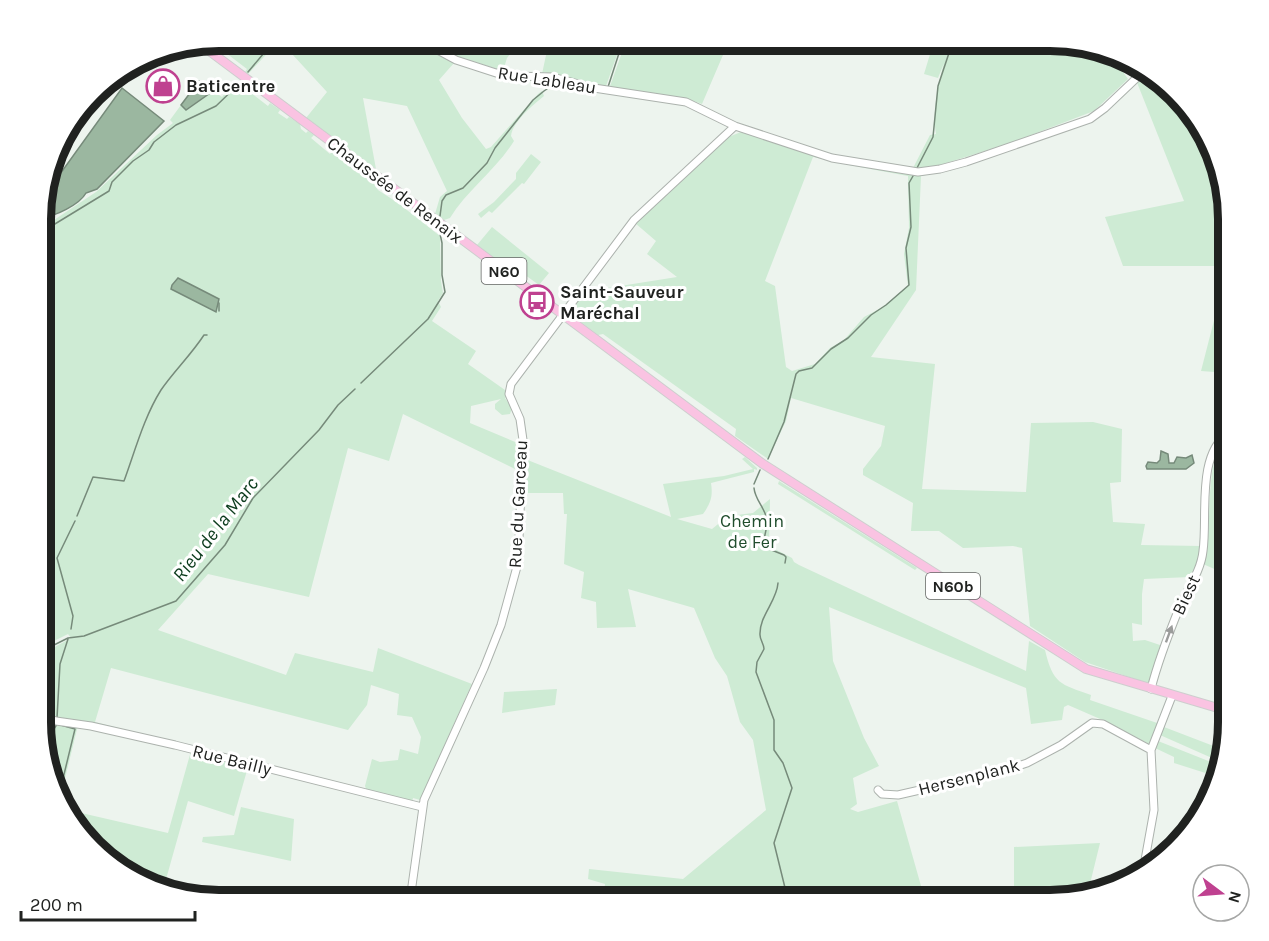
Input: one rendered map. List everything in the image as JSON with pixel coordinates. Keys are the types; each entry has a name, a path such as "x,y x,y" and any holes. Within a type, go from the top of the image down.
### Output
{"main road":[{"name":"Chaussée de Renaix","path":"209,51 764,464"},
{"name":"N60b","path":"764,464 1067,658 1096,673 1218,708"}],"street":[{"name":"Rue Lableau","path":"440,51 456,60 496,73 552,77 607,90 692,104 735,126"},
{"path":"735,126 832,158 913,172 940,169 1090,119 1138,76"},
{"name":"Rue du Garceau","path":"411,890 422,807 501,625 518,562 523,440 520,419 510,394 511,384 639,215 735,126"},
{"name":"Biest","path":"1151,689 1178,611 1201,561 1205,538 1205,490 1218,442"},
{"path":"1145,861 1154,810 1151,750 1172,696"},
{"name":"Rue Bailly","path":"51,719 175,745 422,807"},
{"name":"Hersenplank","path":"878,790 882,794 898,795 1017,766 1040,757 1092,723 1103,724 1151,750"}],"green space":[{"path":"228,51 270,51 248,74 245,72 247,69 226,53"},
{"path":"289,51 435,51 454,63 439,80 462,118 486,149 491,147 538,94 542,91 544,96 515,125 511,136 514,141 499,161 450,218 444,220 435,214 440,197 447,191 407,106 363,98 376,169 306,118 327,92"},
{"path":"444,51 513,51 507,58 503,71"},
{"path":"547,51 618,51 606,86 598,85 597,87 544,72 542,74"},
{"path":"622,51 725,51 702,104 688,99 609,89"},
{"path":"931,51 1061,51 1083,54 1114,64 1119,66 1128,79 1094,111 1010,143 937,166 940,167 913,168 930,135 936,134 935,108 944,63 938,78 924,74"},
{"path":"1140,77 1169,100 1201,145 1215,186 1218,208 1218,266 1123,266 1105,217 1184,201 1136,80"},
{"path":"235,81 243,90 246,89 268,106 270,103 280,110 278,113 300,124 301,129 306,133 308,131 314,135 311,138 330,154 333,150 345,159 343,162 355,170 356,167 377,182 378,190 440,236 443,293 438,301 441,307 432,321 476,351 468,364 505,390 507,397 505,398 512,408 510,414 502,415 495,409 495,404 501,399 471,406 470,423 520,444 519,471 403,414 389,461 348,448 309,597 208,574 158,630 286,675 295,653 373,672 378,648 472,684 420,800 413,798 412,804 367,791 365,786 372,759 380,762 398,760 400,749 418,754 421,737 412,717 397,715 399,694 371,685 367,705 348,730 111,668 95,722 241,759 51,718 51,649 71,638 68,634 51,642 51,222 96,192 173,123 170,120 181,105 187,110 213,91 222,97"},
{"path":"741,132 837,162 813,157 765,281 775,286 786,367 792,371 815,364 830,348 844,340 864,317 883,307 908,286 904,254 909,228 908,176 849,165 850,163 883,170 949,168 950,170 921,176 916,290 871,357 935,364 922,489 1026,492 1031,423 1093,422 1122,429 1121,482 1110,483 1113,522 1145,524 1141,545 1201,546 1201,557 1190,577 1144,579 1142,625 1132,623 1133,641 1145,640 1163,646 1150,684 1085,662 1030,626 1022,548 1013,546 963,548 939,531 911,531 913,503 863,475 863,469 881,446 885,426 791,398 786,421 768,459 735,436 736,429 603,334 598,335 568,312 582,292 677,277 647,254 656,241 635,223 729,135"},
{"path":"531,154 541,162 524,184 522,183 492,213 489,211 481,218 478,214 494,202 516,179 516,173"},
{"path":"492,227 549,273 539,285 521,272 519,274 512,271 477,245"},
{"path":"1218,305 1218,372 1201,371"},
{"path":"1218,453 1218,571 1203,564 1214,462"},
{"name":"Chemin de Fer","path":"745,457 757,470 711,483 711,499 703,514 677,519 712,529 728,516 753,513 770,499 769,546 792,558 799,565 1026,671 1029,641 1045,650 1051,670 1065,685 1091,695 1090,700 1160,724 1151,745 1068,705 1064,707 1062,720 1031,724 1026,688 829,607 833,661 864,738 879,766 853,778 857,804 850,809 858,812 897,801 922,890 604,890 605,884 588,879 589,869 683,879 766,810 753,740 740,722 727,676 715,658 694,608 628,589 636,627 597,628 596,602 581,598 584,572 564,564 567,514 564,514 563,493 522,493 525,459 671,517 663,484 724,476 753,469 742,459"},
{"path":"779,481 917,568 915,570 778,484"},
{"path":"557,689 555,705 502,713 504,692"},
{"path":"52,722 78,725 64,785 54,755 51,724"},
{"path":"1164,727 1216,747 1214,759 1160,735"},
{"path":"1158,741 1213,763 1209,774 1174,763 1174,757 1155,748"},
{"path":"191,751 248,767 234,816 188,801 166,881 135,868 117,855 100,841 77,812 168,833"},
{"path":"241,807 294,819 291,861 202,842 203,837 234,835"},
{"path":"1100,843 1090,885 1072,889 1014,890 1014,847"}],"shaded area":[{"path":"199,81 213,91 186,110 181,105"},
{"path":"122,88 164,121 97,189 86,193 67,209 51,215 56,180"},
{"path":"178,278 219,299 216,312 171,289"},
{"path":"1161,451 1168,454 1169,463 1174,463 1177,457 1186,458 1192,455 1194,463 1186,469 1147,469 1148,462 1157,463 1160,460"}],"waterway":[{"path":"248,72 266,51"},
{"name":"Rieu de la Marc","path":"608,87 620,51"},
{"path":"917,168 933,137 938,86 950,51"},
{"path":"51,226 109,191 112,182 133,161 149,150 154,142 176,125 216,106 241,82"},
{"path":"440,216 442,201 446,195 463,188 487,163 495,148 533,100 544,91 550,87 568,86 606,93"},
{"path":"768,459 784,422 796,374 812,368 831,349 848,338 871,315 909,285 906,248 911,227 909,183 913,176"},
{"path":"361,383 428,319 445,292 439,229"},
{"path":"219,303 219,311"},
{"path":"77,516 93,477 124,481 140,434 155,400 204,335 207,335"},
{"name":"Rieu de la Marc","path":"51,646 68,638 84,636 176,601 225,545 253,498 355,389"},
{"path":"754,484 760,470"},
{"path":"754,488 767,520 764,547 784,555 785,563"},
{"path":"71,629 73,616 57,558 75,521"},
{"path":"778,583 775,596 760,628 764,649 757,662 756,672 774,720 774,750 783,763 792,788 774,843 786,890"},
{"path":"57,718 60,664 68,639"},
{"path":"51,734 57,724 75,729 62,781"}],"place":[{"name":"Baticentre","path":"163,86"},
{"name":"Saint-Sauveur Maréchal","path":"537,302"}]}
